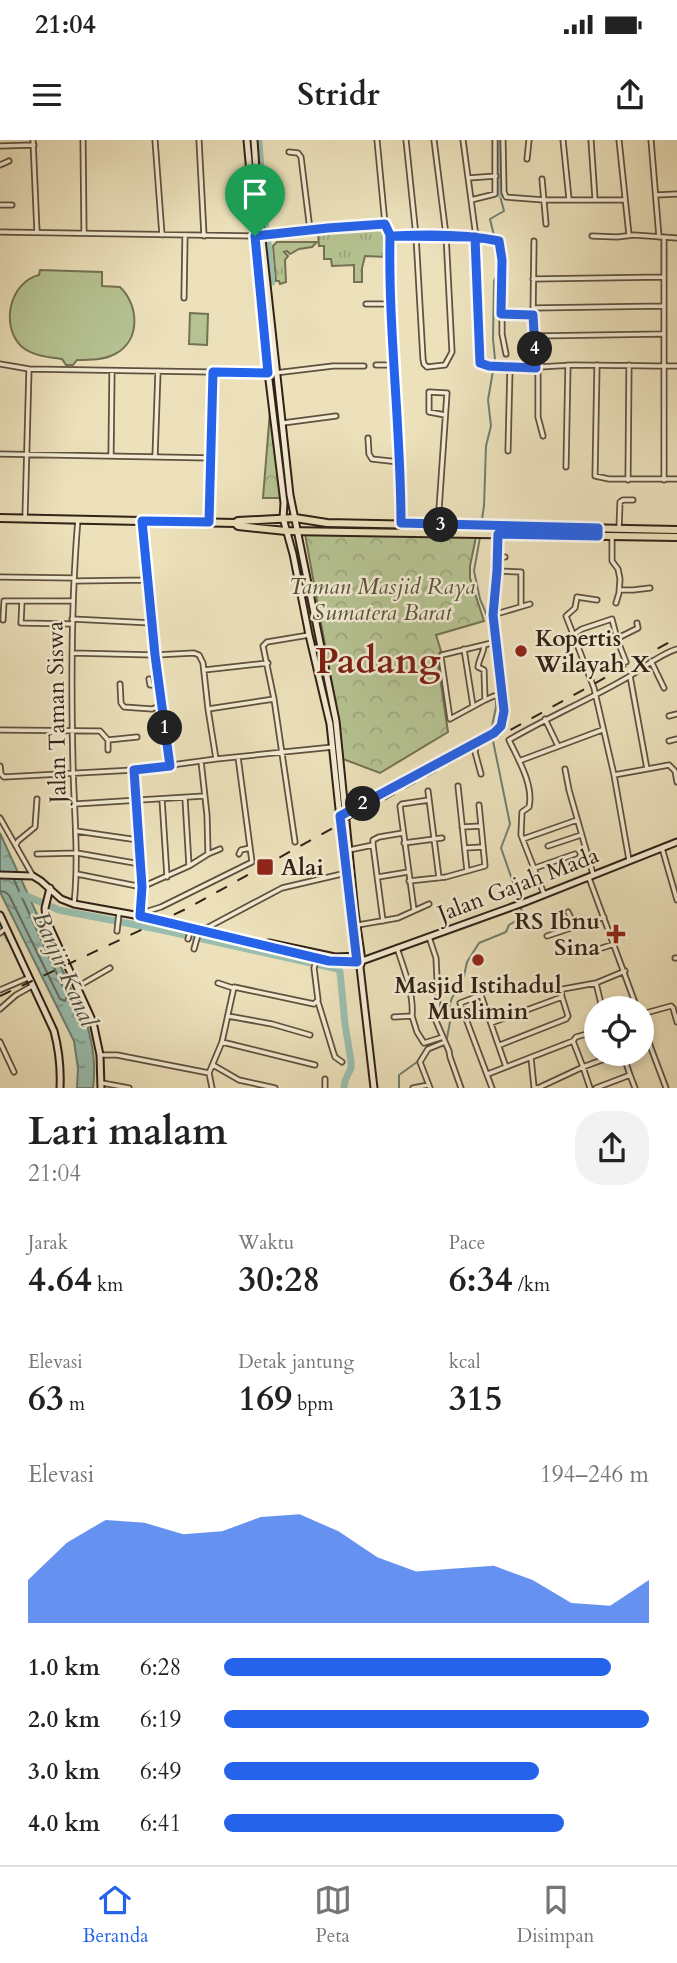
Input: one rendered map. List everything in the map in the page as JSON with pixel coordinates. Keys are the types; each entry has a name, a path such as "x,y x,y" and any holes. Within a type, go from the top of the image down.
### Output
{"main road":[{"path":"247,140 255,236 292,507 336,721 349,873"},
{"path":"254,140 283,519 330,724 360,961"},
{"path":"0,518 235,523 295,518 327,523 439,524 477,529"},
{"path":"235,523 238,526 286,531 487,529 677,537"},
{"path":"487,529 498,534 598,532 619,529 677,530"},
{"path":"323,694 331,692"},
{"name":"Jalan Gajah Mada","path":"360,961 520,904 677,842"},
{"path":"0,875 33,876 61,899 74,904 118,915 141,915 189,935 199,933 269,943 360,961"},
{"path":"50,888 45,908 46,919 93,1022 100,1055 102,1085"},
{"path":"353,912 357,925 374,1088"},
{"path":"0,915 48,1014 59,1049 60,1088"},
{"path":"263,944 316,959 360,961"}],"street":[{"path":"83,140 84,233"},
{"path":"155,140 162,235"},
{"path":"199,140 204,236"},
{"path":"377,140 385,224 390,235 401,523"},
{"path":"406,140 416,236 423,359 427,367 445,365 452,352 446,236 434,140"},
{"path":"463,140 475,237 481,365 677,366"},
{"path":"495,140 506,197 625,200"},
{"path":"471,200 494,195 503,140"},
{"path":"527,159 529,140"},
{"path":"563,140 569,200"},
{"path":"591,140 595,199"},
{"path":"619,140 629,235"},
{"path":"651,140 663,277 664,480"},
{"path":"0,146 34,143 37,232"},
{"path":"289,152 298,153 301,157 310,230"},
{"path":"0,165 9,161"},
{"path":"468,178 496,176"},
{"path":"542,180 546,224"},
{"path":"656,195 677,194"},
{"path":"0,205 12,205"},
{"path":"0,232 263,236 385,224"},
{"path":"390,235 475,237 499,241 502,334 506,354"},
{"path":"184,298 185,236"},
{"path":"592,236 677,237"},
{"path":"534,241 533,315 538,417 543,436"},
{"path":"533,279 663,277"},
{"path":"366,304 391,304"},
{"path":"533,308 663,306"},
{"path":"501,314 533,315"},
{"path":"535,336 663,334"},
{"path":"0,364 29,369 272,373 332,366 364,366"},
{"path":"376,365 394,365"},
{"path":"566,467 568,365"},
{"path":"597,365 594,474 601,478 628,480 677,479"},
{"path":"628,480 629,365"},
{"path":"508,451 510,367"},
{"path":"25,518 29,369"},
{"path":"155,457 158,370"},
{"path":"111,456 112,371"},
{"path":"209,522 213,372"},
{"path":"439,524 447,393 429,392 429,412 445,415"},
{"path":"281,424 336,416"},
{"path":"368,438 372,459 399,462"},
{"path":"0,454 212,458"},
{"path":"619,529 620,502 633,500"},
{"name":"Jalan Taman Siswa","path":"74,904 77,853 72,730 72,621 78,519"},
{"path":"142,521 155,655 170,766"},
{"path":"342,815 489,736 501,726 503,719 490,643 498,534"},
{"path":"612,536 612,561 619,574 617,603"},
{"path":"497,557 505,557"},
{"path":"497,571 520,572 521,606"},
{"path":"0,577 147,580"},
{"path":"620,590 650,588"},
{"path":"597,600 576,598 575,608 566,616 595,694 614,775 629,860"},
{"path":"3,620 4,601 73,601"},
{"path":"22,601 21,623 152,622"},
{"path":"493,615 530,604"},
{"path":"573,635 582,629 612,619 626,662"},
{"path":"608,643 638,628 637,623"},
{"path":"295,842 274,699 263,649 264,643 309,635"},
{"path":"490,643 440,657 450,719 498,696"},
{"path":"485,700 484,670 478,667 480,658 490,643"},
{"path":"464,649 473,706"},
{"path":"544,894 523,839 521,815 524,809 529,807 531,800 526,780 509,740 677,649"},
{"path":"72,653 194,653 201,658 216,759"},
{"path":"651,662 664,688"},
{"path":"204,670 268,663"},
{"path":"630,676 647,769"},
{"path":"149,679 150,685 159,685"},
{"path":"120,684 121,703 124,707 152,709 162,705"},
{"path":"208,709 274,699"},
{"path":"669,716 677,714"},
{"path":"545,719 558,746"},
{"path":"0,730 100,731 108,740 108,750"},
{"path":"519,761 602,730"},
{"path":"108,740 136,737"},
{"path":"669,741 677,739"},
{"path":"477,741 475,752 481,774"},
{"path":"0,766 1,774 5,777 134,770 333,747"},
{"path":"134,770 142,887 141,915 250,864 252,860 239,757"},
{"path":"201,761 208,854"},
{"path":"614,775 669,765 675,771 677,782"},
{"path":"565,769 591,875 633,996"},
{"path":"458,786 467,871"},
{"path":"428,791 439,878"},
{"path":"75,804 204,796"},
{"path":"16,845 36,827 37,799"},
{"path":"162,799 167,877"},
{"path":"185,799 190,866"},
{"path":"414,910 400,805 429,800"},
{"path":"409,881 439,878 485,866 479,805"},
{"path":"0,818 33,876"},
{"path":"523,839 577,820"},
{"path":"462,827 481,826"},
{"path":"76,831 138,840"},
{"path":"383,921 373,841 379,837 403,834"},
{"path":"548,846 581,835"},
{"path":"404,843 442,838"},
{"path":"349,850 373,845"},
{"path":"465,848 483,847"},
{"path":"239,854 241,850 250,848"},
{"path":"662,848 677,900"},
{"path":"77,874 142,887 218,851"},
{"path":"37,854 77,853 140,864"},
{"path":"535,868 575,854"},
{"path":"378,877 408,872"},
{"path":"194,949 199,933 282,888 349,873"},
{"path":"357,925 398,918 429,904"},
{"path":"568,912 575,926"},
{"path":"117,929 118,915"},
{"path":"547,936 604,917"},
{"path":"0,933 6,929"},
{"path":"429,937 436,958 436,1021 461,1088"},
{"path":"587,953 614,944"},
{"path":"397,948 405,970 412,1016 422,1042 444,1040"},
{"path":"316,959 314,968 317,1002 332,1051 342,1062"},
{"path":"77,987 110,968"},
{"path":"499,1045 566,1019 568,1016 560,992 563,989 596,982 625,971"},
{"path":"1,988 30,977"},
{"path":"596,982 599,996"},
{"path":"218,983 311,1005 317,1002"},
{"path":"0,1009 16,995 34,985"},
{"path":"212,1088 209,1073 222,1042 233,988"},
{"path":"492,1088 459,1004 481,995 506,1067"},
{"path":"491,1023 562,996"},
{"path":"654,1011 671,1006 677,1022"},
{"path":"228,1016 272,1024 310,1035"},
{"path":"394,1017 412,1016"},
{"path":"488,1074 584,1035"},
{"path":"413,1088 429,1087 420,1065 421,1059 428,1049 444,1040"},
{"path":"573,1041 590,1088"},
{"path":"0,1042 14,1072"},
{"path":"222,1042 315,1065"},
{"path":"100,1055 117,1055 209,1073"},
{"path":"654,1056 666,1088"},
{"path":"531,1058 533,1086 538,1088 583,1067"},
{"path":"213,1065 239,1080 275,1088"},
{"path":"625,1066 635,1088"},
{"path":"596,1088 630,1075"},
{"path":"325,1079 325,1088"},
{"path":"102,1085 129,1088"}],"green space":[{"path":"382,225 387,231 384,232 387,257 365,256 362,282 354,282 354,265 332,266 331,259 324,259 324,246 319,246 318,233"},
{"path":"277,242 317,242 312,247 290,254 284,252 288,256 285,260 286,282 280,284 276,281 273,246"},
{"path":"40,270 102,272 102,286 120,287 134,313 133,332 123,348 106,357 77,360 73,365 66,365 62,359 35,354 21,346 11,327 11,305 21,286 39,275"},
{"path":"190,313 208,314 207,345 189,344"},
{"path":"270,411 281,498 263,498"},
{"name":"Taman Masjid Raya Sumatera Barat","path":"305,534 476,537 470,578 484,621 436,635 441,651 437,657 448,732 380,773 343,759"}],"water":[{"path":"0,833 87,1024 93,1056 93,1088 77,1088 78,1068 74,1041 0,892"}],"waterway":[{"path":"260,140 267,229"},
{"path":"499,140 500,196"},
{"path":"480,532 484,506 486,446 491,426 488,400 495,359 494,281 498,266 490,219 504,211 500,196"},
{"path":"269,241 273,283"},
{"path":"480,537 474,571 480,599 488,618 496,690 491,731 510,824 501,848 520,902"},
{"name":"Banjir Kanal","path":"22,894 59,910 338,969 351,1061 344,1088"},
{"path":"399,1088 399,1075 417,1062 426,1048 447,1038 450,1022 447,1013 452,998 464,976 467,962 479,943 506,932 509,925 522,917 521,907"},
{"path":"0,924 8,940"}],"railway":[{"path":"0,996 188,908 677,638"}],"place":[{"name":"Kopertis Wilayah X","path":"521,651"},
{"name":"Alai","path":"265,867"},
{"name":"RS Ibnu Sina","path":"616,934"},
{"name":"Masjid Istihadul Muslimin","path":"478,960"}],"district":[{"name":"Padang","path":"378,660"}],"route":[{"path":"255,236 268,373 213,372 209,522 142,521 155,655 170,766 134,770 142,887 140,916 329,961 357,962 340,816 494,733 501,726 504,711 493,615 498,534 598,536 598,528 401,523 389,278 390,235 394,236 475,237 480,363 489,366 536,368 533,315 501,314 502,260 498,240 475,237 446,236 394,236 392,235 390,235 385,224 255,236"}]}
